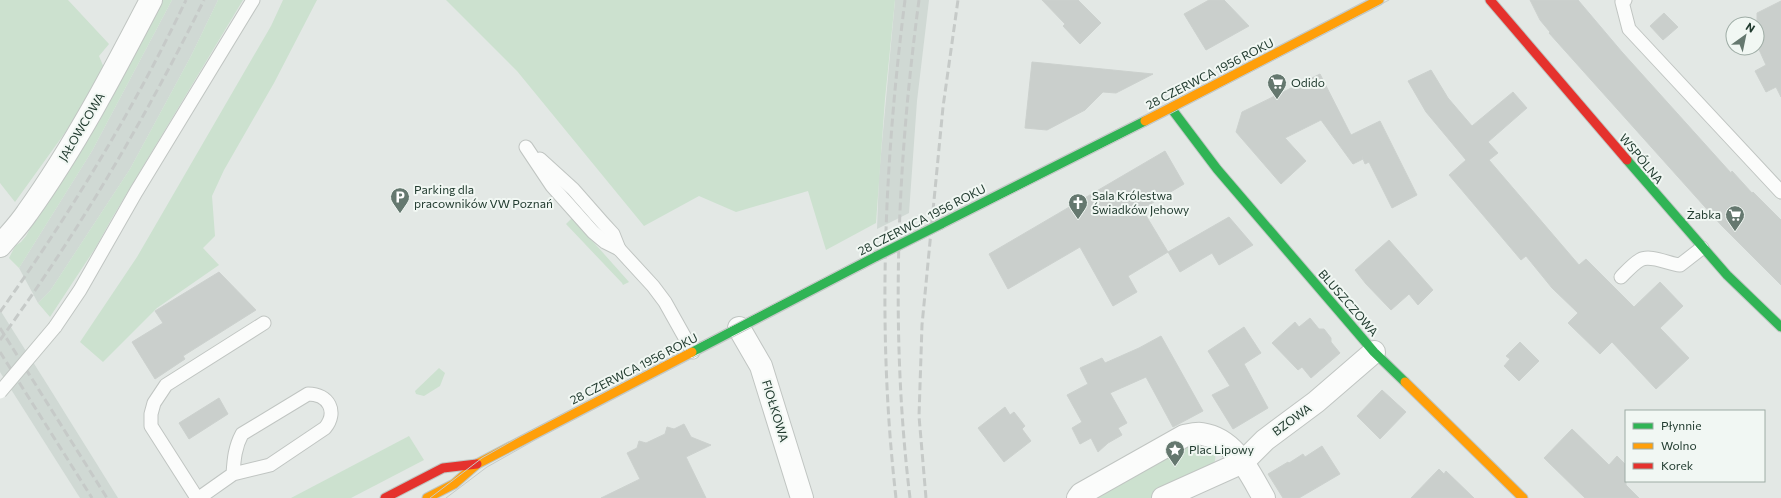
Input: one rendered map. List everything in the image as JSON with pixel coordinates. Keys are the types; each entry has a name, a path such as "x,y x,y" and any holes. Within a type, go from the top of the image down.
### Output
{"street":[{"name":"JAŁOWCOWA","path":"0,246 26,214 84,126 151,0"},
{"name":"28 CZERWCA 1956 ROKU","path":"427,498 454,484 477,464 877,256 1171,108 1379,0"},
{"name":"WSPÓLNA","path":"1490,0 1702,248 1781,327"},
{"name":"BLUSZCZOWA","path":"1171,108 1217,168 1374,352 1523,498"},
{"name":"FIOŁKOWA","path":"739,328 761,366 802,498"},
{"name":"BZOWA","path":"1244,462 1265,440 1316,402 1374,352"},
{"path":"1078,498 1081,494 1184,436 1201,434 1217,438 1228,445 1244,462 1264,498"},
{"path":"1163,498 1244,462"},
{"name":"28 CZERWCA 1956 ROKU","path":"385,498 444,468 477,464"}],"lane":[{"path":"0,392 55,327 80,290 136,192 253,0"},
{"path":"1625,0 1622,2 1629,29 1781,192"},
{"path":"619,249 605,242 588,227 552,186 526,147 573,189 613,234 619,249 653,286 665,302 693,352"},
{"path":"1621,277 1641,259 1649,258 1680,265 1702,248"},
{"path":"233,474 234,454 237,443 242,434 308,394 320,396 327,400 331,413 330,420 325,428 270,465 233,474 198,498 151,426 151,414 154,403 166,385 264,322"}],"shaded area":[{"path":"172,0 218,0 191,56 130,169 50,291 38,303 19,268 92,151"},
{"path":"895,0 929,0 917,101 909,213 877,229 879,176"},
{"path":"0,310 118,498 80,498 0,372"}],"green space":[{"path":"0,0 68,0 109,44 99,56 104,68 77,116 15,202 0,183"},
{"path":"157,0 172,0 92,151 19,268 9,258 15,246 26,236"},
{"path":"218,0 243,0 96,247 50,317 38,303 50,291 130,169 191,56"},
{"path":"283,0 317,0 274,83 224,170 212,196 215,236 203,248 219,265 157,308 103,362 80,342 137,257 271,26"},
{"path":"446,0 895,0 885,99 876,223 826,250 808,191 736,212 699,196 644,226 517,71"},
{"path":"572,218 629,282 623,285 566,224"},
{"path":"439,368 445,373 440,386 424,396 416,394 415,391"},
{"path":"409,436 424,460 351,498 291,498"},
{"name":"Plac Lipowy","path":"1188,441 1211,446 1215,454 1215,461 1211,467 1198,477 1160,495 1150,498 1088,498"}],"building":[{"path":"1042,0 1078,0 1101,23 1080,44 1063,26 1065,24"},
{"path":"1209,0 1224,0 1249,26 1206,50 1184,14"},
{"path":"1530,0 1578,0 1622,52 1731,173 1732,171 1752,193 1753,192 1781,220 1781,285 1722,226 1549,33 1550,32 1540,20"},
{"path":"1781,1 1781,97 1776,87 1766,92 1755,71 1766,65 1762,56 1765,56 1765,16 1757,16 1757,13"},
{"path":"1664,13 1678,27 1663,40 1650,26"},
{"path":"1032,62 1153,74 1116,93 1103,92 1085,110 1047,130 1025,128"},
{"path":"1431,70 1448,98 1472,126 1513,92 1527,108 1488,142 1498,153 1489,160 1579,265 1586,259 1634,307 1660,282 1683,306 1660,328 1689,358 1656,389 1612,342 1600,354 1568,323 1578,313 1552,288 1526,256 1521,260 1449,175 1466,160 1426,112 1408,81"},
{"path":"1320,74 1351,135 1380,121 1417,195 1392,208 1369,162 1365,164 1362,156 1363,159 1353,164 1321,120 1285,138 1306,161 1281,184 1236,132 1242,112"},
{"path":"1165,151 1184,184 1142,209 1168,252 1128,276 1137,292 1113,306 1080,247 1008,289 989,254"},
{"path":"1229,217 1253,245 1219,265 1212,253 1180,272 1168,252"},
{"path":"1389,240 1433,290 1418,305 1409,294 1391,310 1355,270"},
{"path":"219,272 256,310 183,356 185,359 155,379 132,342 163,323 155,311"},
{"path":"1310,318 1319,329 1324,329 1331,338 1331,342 1340,353 1311,378 1302,367 1298,370 1272,343 1295,322 1299,327"},
{"path":"1244,327 1261,353 1244,364 1268,408 1233,429 1212,395 1230,386 1208,351"},
{"path":"1161,336 1203,411 1173,427 1146,377 1110,393 1127,423 1118,428 1122,435 1108,443 1098,452 1091,438 1080,444 1072,428 1082,422 1067,395 1088,384 1080,368 1102,358 1105,363 1139,348"},
{"path":"1520,342 1539,361 1519,381 1504,366 1510,359 1506,356"},
{"path":"1382,390 1406,412 1380,439 1357,416"},
{"path":"219,398 228,414 189,439 179,423"},
{"path":"1005,407 1010,415 1014,412 1025,426 1022,429 1031,441 1004,462 978,428"},
{"path":"684,424 691,437 711,445 686,457 706,498 601,498 640,479 627,453 637,448 639,441 646,443 665,434 667,427 674,429"},
{"path":"1572,429 1609,465 1617,456 1625,464 1626,485 1639,498 1585,498 1544,458"},
{"path":"1322,446 1340,474 1299,498 1283,498 1268,474 1303,454 1305,457"},
{"path":"1439,469 1444,474 1446,471 1474,498 1411,498"}],"tram line":[{"path":"430,498 482,458 519,437 877,250 1159,108 1367,0"},
{"path":"446,498 487,467 535,440 877,262 1164,117 1389,0"}],"railway":[{"path":"0,312 26,275 100,160 145,81 186,0"},
{"path":"0,340 29,300 109,174 134,132 204,0"},
{"path":"896,498 886,374 886,249 892,124 905,0"},
{"path":"910,498 900,374 898,311 899,249 901,186 911,62 919,0"},
{"path":"926,498 919,416 922,325 943,107 958,0"},
{"path":"0,328 107,498"},
{"path":"0,352 92,498"}],"traffic: fast":[{"path":"1171,108 1217,169 1374,352 1405,382"},
{"path":"941,224 1145,121"},
{"path":"1627,160 1727,275 1781,327"},
{"path":"877,256 941,224"},
{"path":"692,352 877,256"}],"traffic: slow":[{"path":"1145,121 1379,0"},
{"path":"427,498 454,484 477,464 692,352"},
{"path":"1405,382 1523,498"}],"traffic: jam":[{"path":"1490,0 1627,160"},
{"path":"385,498 443,468 477,464"}],"place":[{"name":"Odido","path":"1277,100"},
{"name":"Parking dla pracowników VW Poznań","path":"400,214"},
{"name":"Sala Królestwa Świadków Jehowy","path":"1078,220"},
{"name":"Żabka","path":"1735,232"},
{"name":"Plac Lipowy","path":"1175,467"}]}
